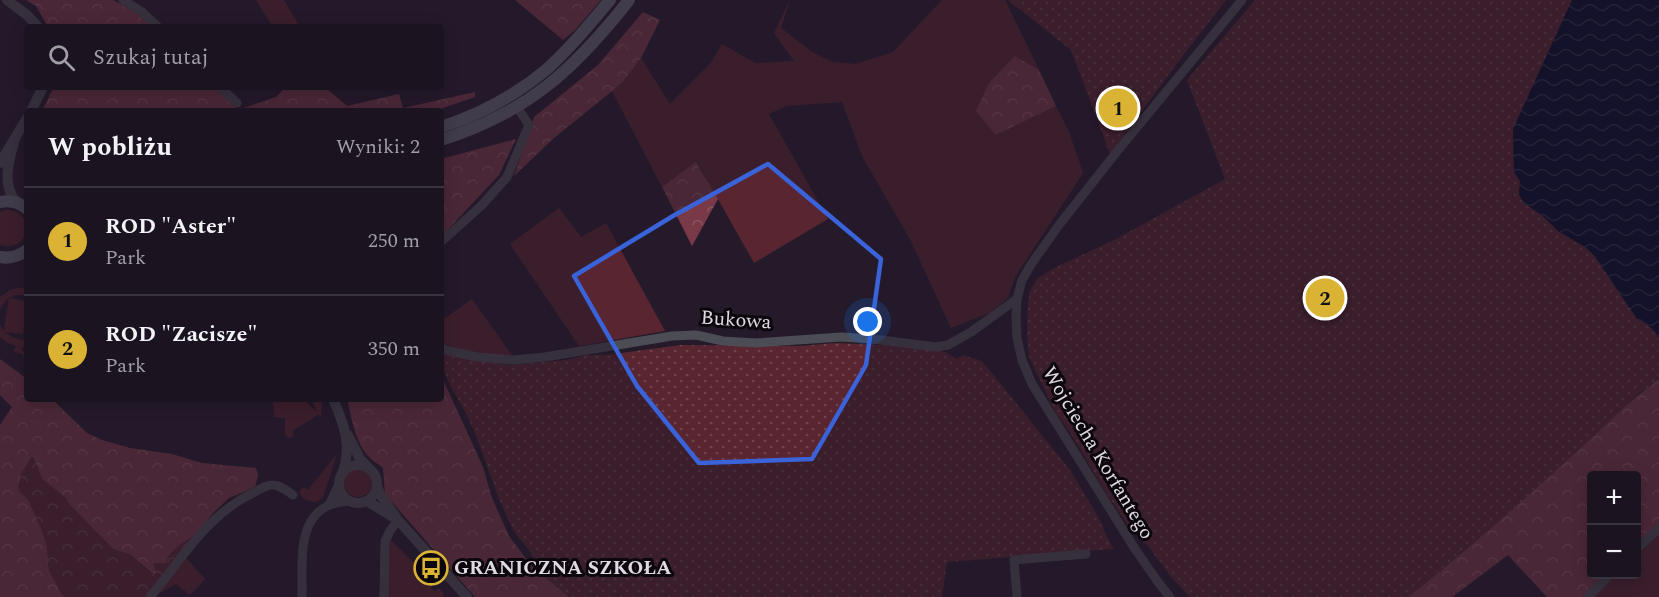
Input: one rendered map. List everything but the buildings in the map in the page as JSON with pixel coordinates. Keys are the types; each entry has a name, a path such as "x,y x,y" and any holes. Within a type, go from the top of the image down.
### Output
{"main road":[{"path":"444,126 494,105 546,70 610,0"},
{"path":"444,139 470,131 517,107 550,85 577,59 628,0"},
{"path":"0,202 10,201 24,207"},
{"path":"0,257 12,258 24,253"}],"street":[{"path":"7,0 35,24"},
{"path":"123,0 142,12 155,24"},
{"name":"Wojciecha Korfantego","path":"1170,597 1135,549 1032,384 1022,360 1017,338 1017,299 1022,280 1059,225 1242,0"},
{"path":"32,108 42,90"},
{"path":"223,90 237,103"},
{"path":"444,239 481,206 507,177 529,125 517,107"},
{"path":"0,163 24,123"},
{"path":"16,136 4,182 8,194 24,206"},
{"name":"Bukowa","path":"444,349 477,357 514,360 672,336 696,335 723,341 756,343 841,337 936,347 948,345 964,336 1017,299"},
{"path":"334,402 360,459 377,480 376,492 367,501 354,503 343,496 339,484"},
{"path":"329,505 346,461 346,432"},
{"path":"343,472 347,468 359,465 371,470"},
{"path":"150,597 195,539 220,512 271,484 293,495"},
{"path":"377,486 398,520 467,597"},
{"path":"302,597 303,546 307,527 318,513 329,505 348,501"},
{"path":"367,501 398,520"},
{"path":"384,597 384,541 398,520"},
{"path":"1641,545 1659,528"},
{"path":"1017,597 1014,560 1086,554"},
{"path":"1588,597 1606,579"}],"highlighted area":[{"path":"768,164 881,259 866,365 812,459 699,463 637,386 574,276 673,216"}],"green space":[{"path":"26,0 113,0 138,14 149,24 46,24 36,6"},
{"path":"256,0 284,0 298,24 271,24"},
{"path":"515,0 601,0 563,40"},
{"path":"790,0 781,28 812,52 833,62 856,64 893,52 942,0 1005,0 1039,70 1015,56 996,135 1056,106 1069,132 1083,173 1015,277 1008,298 989,313 951,328 910,239 863,158 842,102 786,106 769,114 828,219 754,263 697,162 662,187 612,91 622,83 641,58 670,104 710,64 722,44 755,63 794,61 774,33"},
{"path":"1008,0 1226,0 1110,154 1071,50"},
{"path":"1255,0 1572,0 1513,129 1514,172 1520,181 1519,194 1523,202 1544,217 1558,231 1594,255 1637,319 1652,329 1659,338 1659,379 1639,393 1504,517 1408,597 1190,597 1127,524 1056,413 1029,357 1028,302 1030,291 1037,279 1225,179 1187,80"},
{"path":"643,12 660,20 641,58 622,83 554,138 514,176 534,117 598,65"},
{"path":"1015,56 1039,70 1056,106 996,135 976,111 989,83"},
{"path":"52,90 217,90 236,108 44,108"},
{"path":"283,90 328,90 347,106 399,94 403,108 244,108 276,97"},
{"path":"475,92 475,97 443,108 403,108"},
{"path":"516,139 499,175 444,234 444,158"},
{"path":"696,162 718,199 692,246 662,187"},
{"path":"559,208 581,237 606,223 665,331 579,346 510,244"},
{"path":"5,210 22,216 24,238 18,243 10,246 0,245 0,212"},
{"path":"24,288 24,295 16,295 6,300 0,309 0,297 10,290"},
{"path":"9,298 24,300 23,334 4,332 24,340 24,348 21,347 24,357 14,352 16,346 0,337 0,325 4,331"},
{"path":"472,299 514,358 468,352 444,343 444,319"},
{"path":"836,343 899,346 945,352 957,359 963,355 982,361 1070,470 1098,517 1113,549 947,562 942,597 569,597 529,562 533,557 507,518 475,434 444,371 444,352 512,365 680,345 800,346"},
{"path":"0,359 24,377 24,402 55,402 87,433 130,448 172,454 202,463 256,468 258,475 255,487 229,498 194,536 180,545 157,575 131,555 113,549 68,503 66,498 42,479 33,457 20,492 28,499 41,528 47,546 49,571 65,597 0,597 0,425 12,407 0,395"},
{"path":"1659,379 1659,525 1641,542 1641,471 1587,471 1587,579 1603,579 1583,597 1547,597 1508,555 1452,597 1408,597 1493,526"},
{"path":"444,382 483,467 492,498 509,536 530,564 569,597 475,597 385,494 383,468 366,453 355,431 348,402 444,402"},
{"path":"273,402 306,402 318,413 312,402 322,402 321,417 319,414 292,431 294,436 289,438 285,435 285,418 274,417"},
{"path":"337,454 323,497 317,502 304,498 299,492 303,487 308,490"},
{"path":"32,456 42,479 66,498 68,503 113,549 131,555 151,573 156,574 153,563 166,563 173,550 194,536 148,597 65,597 62,595 49,571 47,546 41,528 28,499 18,487 21,473"},
{"path":"358,469 368,473 372,483 368,493 358,497 348,493 344,483 348,473"},
{"path":"1659,534 1659,597 1593,597 1613,579 1641,579 1641,552"},
{"path":"389,538 421,570 420,574 432,584 431,588 435,591 439,588 443,597 386,597"},
{"path":"185,557 205,579 190,595 176,584 156,595"}],"water":[{"path":"1572,0 1659,0 1659,338 1652,329 1637,319 1594,255 1558,231 1544,217 1523,202 1519,194 1520,181 1514,172 1513,129"}],"place":[{"name":"ROD \"Aster\"","path":"1118,108"},
{"name":"ROD \"Zacisze\"","path":"1325,298"},
{"name":"GRANICZNA SZKOŁA","path":"431,568"}]}
